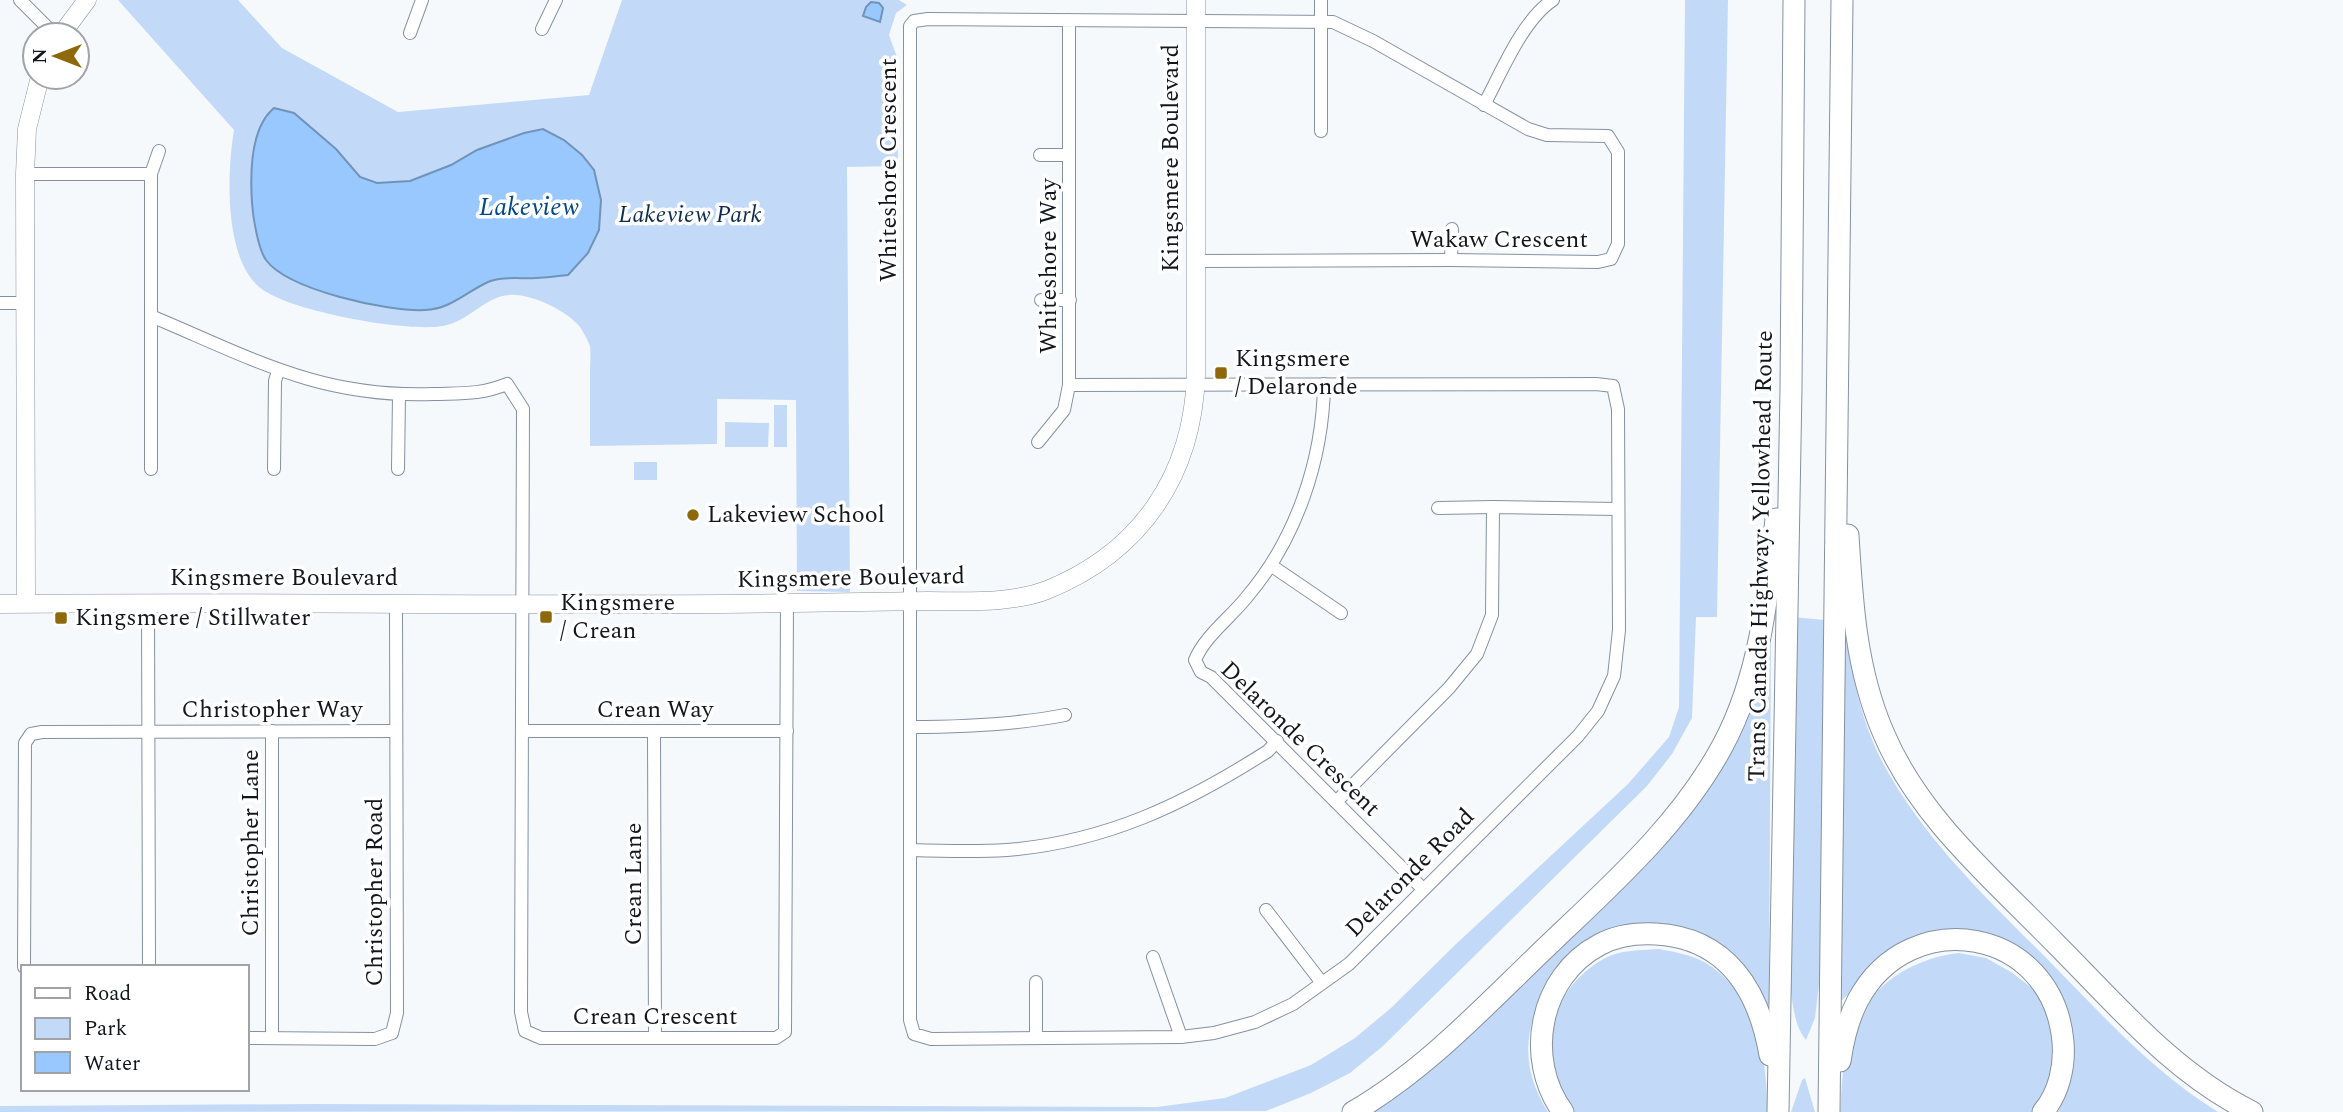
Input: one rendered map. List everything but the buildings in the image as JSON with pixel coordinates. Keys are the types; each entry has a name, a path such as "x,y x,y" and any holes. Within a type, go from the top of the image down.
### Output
{"highway":[{"name":"Trans Canada Highway: Yellowhead Route","path":"1777,1112 1791,388 1794,0"},
{"path":"1831,1112 1842,0"},
{"path":"1837,381 1857,645 1872,704 1902,773 1927,809 1967,854 2152,1042 2199,1081 2252,1112"},
{"path":"1353,1112 1416,1069 1561,933 1655,839 1691,795 1713,761 1744,697 1757,648 1774,543 1791,388"},
{"path":"1563,1112 1552,1097 1544,1077 1541,1059 1540,1037 1552,997 1565,974 1580,958 1599,945 1620,936 1644,933 1686,939 1707,947 1740,976 1751,993 1766,1032 1777,1112"},
{"path":"1831,1112 1843,1039 1858,999 1869,983 1896,959 1912,950 1927,944 1962,939 1996,946 2022,960 2040,978 2052,998 2062,1033 2062,1070 2057,1087 2043,1112"}],"street":[{"path":"20,0 40,21"},
{"path":"71,21 87,0"},
{"path":"410,33 422,0"},
{"path":"542,29 556,0"},
{"name":"Kingsmere Boulevard","path":"0,604 787,603 998,600 1044,591 1093,567 1123,544 1148,517 1164,494 1177,471 1193,414 1196,385 1196,0"},
{"path":"1321,0 1321,131"},
{"path":"1484,105 1514,48 1538,12 1553,0"},
{"name":"Whiteshore Crescent","path":"910,601 910,26 919,20 1196,21"},
{"name":"Whiteshore Way","path":"1069,20 1069,385 1196,385"},
{"name":"Wakaw Crescent","path":"1196,21 1322,21 1346,26 1528,129 1546,135 1608,136 1618,152 1618,244 1611,259 1598,262 1196,261"},
{"path":"26,604 25,174 27,129 36,91"},
{"path":"151,469 151,174 159,151"},
{"path":"1040,155 1069,155"},
{"path":"25,174 151,174"},
{"path":"1451,260 1452,229"},
{"path":"1041,300 1070,300"},
{"path":"0,303 24,303"},
{"path":"151,316 278,371 306,380 399,395 398,469"},
{"path":"274,468 275,381 278,371"},
{"name":"Crean Crescent","path":"399,395 486,393 507,384 523,409 522,1012 525,1031 541,1038 776,1038 785,1032 787,603"},
{"name":"Delaronde Crescent","path":"1324,384 1322,422 1311,473 1293,523 1272,566 1247,598 1200,647 1195,660 1201,672 1211,677 1277,741 1423,889"},
{"path":"1038,442 1064,410 1069,385"},
{"name":"Delaronde Road","path":"910,601 910,1020 914,1034 931,1039 1181,1037 1214,1033 1255,1022 1293,1004 1349,964 1578,736 1598,711 1614,676 1619,630 1618,409 1613,386 1196,385"},
{"path":"1336,802 1449,688 1477,654 1492,615 1493,507"},
{"path":"1438,508 1617,509"},
{"path":"1272,566 1341,613"},
{"path":"148,603 149,965"},
{"name":"Christopher Road","path":"248,1038 375,1039 393,1034 397,1013 396,603"},
{"path":"910,727 1026,722 1065,715"},
{"name":"Christopher Lane","path":"272,731 272,1038"},
{"name":"Christopher Way","path":"24,965 26,743 31,734 395,731"},
{"name":"Crean Way","path":"522,731 787,731"},
{"name":"Crean Lane","path":"654,731 655,1037"},
{"path":"911,850 1006,850 1057,844 1110,831 1158,813 1199,792 1268,751 1277,741"},
{"path":"1266,910 1322,983"},
{"path":"1153,957 1181,1037"},
{"path":"1036,982 1036,1038"}],"green space":[{"name":"Lakeview Park","path":"118,0 238,0 282,48 398,112 589,95 622,0 899,0 907,5 896,13 889,35 897,57 898,166 847,167 850,592 797,591 796,400 717,399 717,444 590,446 590,346 580,327 554,307 531,298 508,295 492,300 451,324 409,327 316,311 282,300 263,290 250,277 234,238 230,169 234,130"},
{"path":"1685,0 1728,0 1717,617 1696,617 1692,718 1672,754 1647,786 1383,1046 1350,1073 1311,1093 1266,1111 0,1112 0,1106 314,1104 1157,1107 1225,1098 1311,1065 1355,1038 1391,1008 1628,784 1669,737 1679,707"},
{"path":"774,405 787,405 787,447 774,447"},
{"path":"725,422 769,423 768,447 725,447"},
{"path":"634,462 657,462 657,480 634,480"},
{"path":"1793,617 1825,620 1820,976 1815,1018 1806,1040 1796,1022 1790,986"},
{"path":"1771,626 1769,1004 1765,1004 1696,934 1577,951 1565,957 1551,976 1533,1018 1530,1034 1529,1064 1539,1096 1548,1112 1370,1112 1673,829"},
{"path":"1847,633 1855,684 1876,749 1901,794 1920,821 1962,872 2113,1026 2174,1081 2218,1112 2058,1112 2068,1085 2074,1054 2067,1009 2047,982 1999,941 1886,958 1838,1004 1843,695"},
{"path":"1659,949 1706,963 1737,991 1748,1009 1761,1049 1767,1112 1571,1112 1560,1096 1552,1080 1549,1037 1550,1026 1559,1004 1582,975 1602,960 1629,951"},
{"path":"1959,953 1986,958 2011,972 2032,988 2047,1008 2054,1032 2053,1081 2035,1112 1840,1112 1847,1046 1857,1020 1867,1004 1878,990 1907,969 1924,961"},
{"path":"1805,1078 1815,1112 1791,1112 1802,1080"}],"water":[{"path":"871,2 879,3 883,8 880,22 863,16"},
{"name":"Lakeview","path":"274,108 294,113 336,149 360,177 377,183 410,181 451,165 477,150 543,129 564,140 582,155 594,170 601,200 599,230 588,253 568,275 493,280 443,307 434,309 408,310 388,307 316,290 278,271 266,260 256,233 251,191 253,152 260,127"}],"place":[{"name":"Kingsmere / Delaronde","path":"1221,373"},
{"name":"Lakeview School","path":"693,515"},
{"name":"Kingsmere / Crean","path":"546,617"},
{"name":"Kingsmere / Stillwater","path":"61,618"}]}
